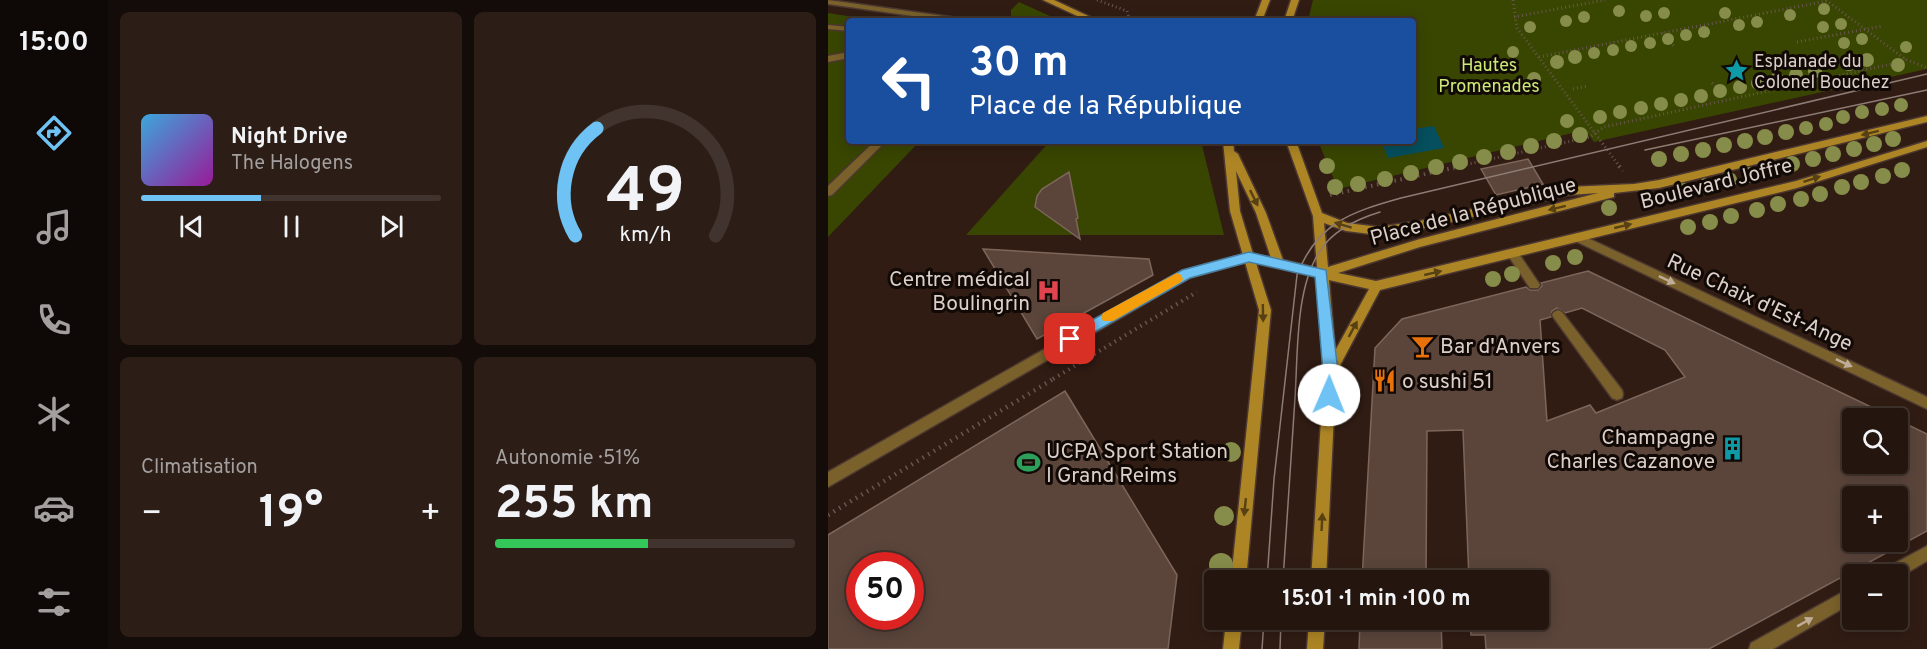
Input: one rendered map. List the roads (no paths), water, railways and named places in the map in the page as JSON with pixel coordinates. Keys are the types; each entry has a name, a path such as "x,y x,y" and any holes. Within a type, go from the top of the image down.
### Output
{"main road":[{"path":"1047,0 1088,18"},
{"path":"1259,18 1266,0"},
{"path":"1289,18 1294,0"},
{"path":"1084,16 1093,18"},
{"name":"Boulevard Joffre","path":"1634,188 1659,184 1927,119"},
{"path":"1228,144 1235,211 1265,310 1239,570"},
{"path":"1228,144 1261,213 1279,264"},
{"path":"1292,144 1318,216 1330,372 1320,570"},
{"name":"Boulevard Joffre","path":"1376,286 1797,184 1910,148"},
{"path":"1318,216 1346,226 1378,231 1412,226 1568,191 1634,188"},
{"name":"Place de la République","path":"1321,273 1420,243 1634,188"},
{"name":"Place de la République","path":"1249,257 1376,286"},
{"path":"1330,372 1376,286"},
{"path":"1231,649 1233,630"},
{"path":"1315,649 1316,630"}],"street":[{"path":"828,2 943,18"},
{"path":"828,27 846,29"},
{"path":"828,59 846,56"},
{"path":"828,192 878,144"},
{"path":"1910,148 1927,146"},
{"name":"Rue Chaix d'Est-Ange","path":"1577,237 1927,403"},
{"path":"1513,254 1534,285"},
{"path":"828,480 1151,292 1186,274 1249,257"},
{"path":"1558,315 1617,394"},
{"path":"1907,564 1927,553"},
{"path":"1757,649 1842,601"}],"water":[{"path":"1434,126 1444,148 1388,158 1382,144 1416,144 1416,129"}],"tram line":[{"path":"1268,570 1274,479 1297,275 1305,257 1326,231 1351,215 1401,198 1927,74"},
{"path":"1645,150 1927,90"},
{"path":"1284,570 1299,322 1306,283 1320,251 1332,237 1354,222 1380,212"},
{"path":"1262,649 1263,630"},
{"path":"1280,649 1281,630"}],"place":[{"name":"Esplanade du Colonel Bouchez","path":"1736,71"},
{"name":"Centre médical Boulingrin","path":"1048,291"},
{"name":"Bar d'Anvers","path":"1422,346"},
{"name":"o sushi 51","path":"1384,381"},
{"name":"Champagne Charles Cazanove","path":"1733,449"},
{"name":"UCPA Sport Station I Grand Reims","path":"1028,463"}],"park label":[{"name":"Hautes Promenades","path":"1489,76"}]}
